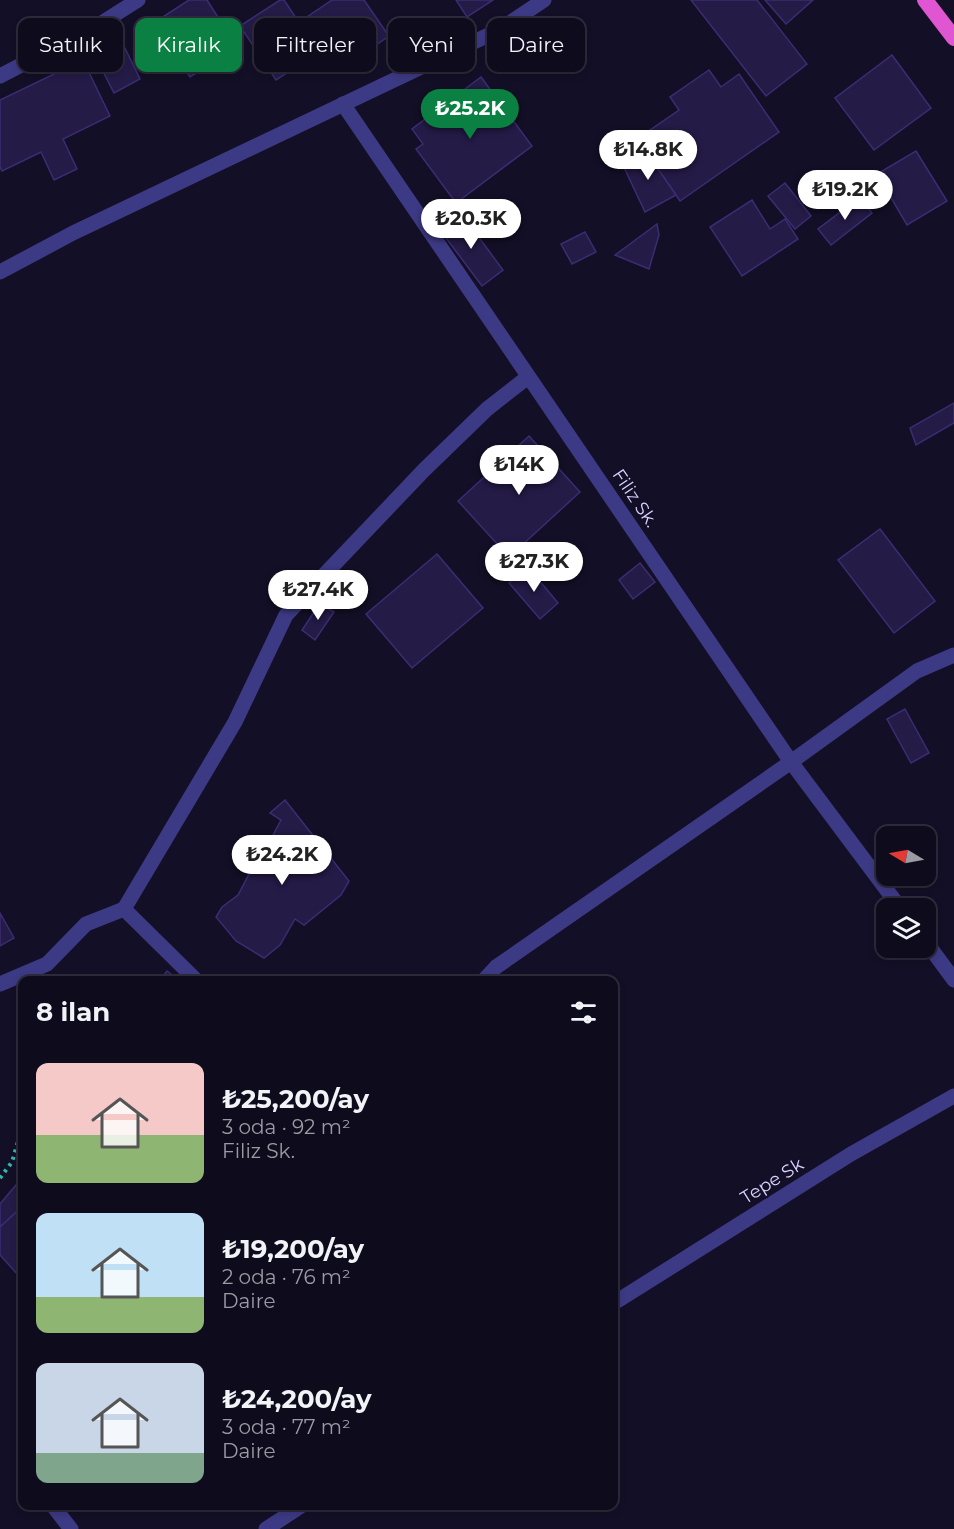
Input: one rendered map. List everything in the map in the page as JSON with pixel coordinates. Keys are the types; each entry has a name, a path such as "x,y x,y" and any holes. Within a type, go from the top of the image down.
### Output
{"highway":[{"path":"925,0 954,38"}],"street":[{"path":"0,76 100,24 138,0"},
{"path":"0,272 73,233 499,30 544,0"},
{"name":"Filiz Sk.","path":"343,105 791,762 893,898"},
{"path":"19,976 47,964 86,924 124,909 235,722 286,615 424,470 487,409 528,376"},
{"path":"488,976 496,967 791,762 917,671 954,655"},
{"path":"124,909 192,976"},
{"path":"936,956 954,980"},
{"path":"0,984 18,976"},
{"name":"Tepe Sk","path":"618,1300 851,1154 954,1096"},
{"path":"56,1510 71,1529"},
{"path":"266,1529 295,1510"}],"path":[{"path":"0,1178 12,1162 18,1142"}],"building":[{"path":"189,0 207,0 218,18 161,18"},
{"path":"280,0 284,0 296,18 254,18 254,47 242,29 242,25"},
{"path":"332,0 364,0 388,35 388,37 376,45 376,18 307,17"},
{"path":"456,0 493,0 467,17"},
{"path":"691,0 757,0 807,64 766,96"},
{"path":"765,0 813,0 786,24"},
{"path":"123,44 140,79 114,93 103,72 123,72"},
{"path":"892,55 931,108 874,150 835,98"},
{"path":"709,70 721,87 739,74 779,132 680,201 637,139 679,110 670,97"},
{"path":"58,72 89,72 110,116 63,139 77,169 54,180 41,152 2,171 0,167 0,100"},
{"path":"187,72 198,72 190,77"},
{"path":"271,72 288,72 276,80"},
{"path":"481,77 532,146 456,203 416,149 423,144 412,129"},
{"path":"645,150 676,195 645,212 622,163"},
{"path":"916,151 947,201 907,225 877,174"},
{"path":"785,183 811,216 795,229 768,196"},
{"path":"860,197 872,213 831,245 818,229"},
{"path":"752,200 770,229 785,219 798,239 742,276 710,227"},
{"path":"461,213 503,270 482,286 440,230"},
{"path":"657,224 659,235 649,269 615,255"},
{"path":"585,232 596,252 572,264 561,244"},
{"path":"954,403 954,423 916,445 910,428"},
{"path":"529,436 580,492 509,557 458,501"},
{"path":"880,529 935,601 894,633 838,560"},
{"path":"437,554 483,608 412,668 366,614"},
{"path":"640,563 655,582 633,599 619,580"},
{"path":"528,567 558,603 540,619 509,583"},
{"path":"320,603 334,612 315,640 302,630"},
{"path":"905,709 929,753 911,763 887,719"},
{"path":"285,800 349,881 341,895 304,925 295,919 280,945 264,958 236,941 216,917 222,907 238,895 249,874 240,862 272,837 281,820 270,813"},
{"path":"0,913 14,938 0,946"},
{"path":"167,971 174,976 163,976"},
{"path":"18,1183 18,1211 0,1227 0,1204"},
{"path":"18,1211 18,1275 0,1255 0,1227"}]}
